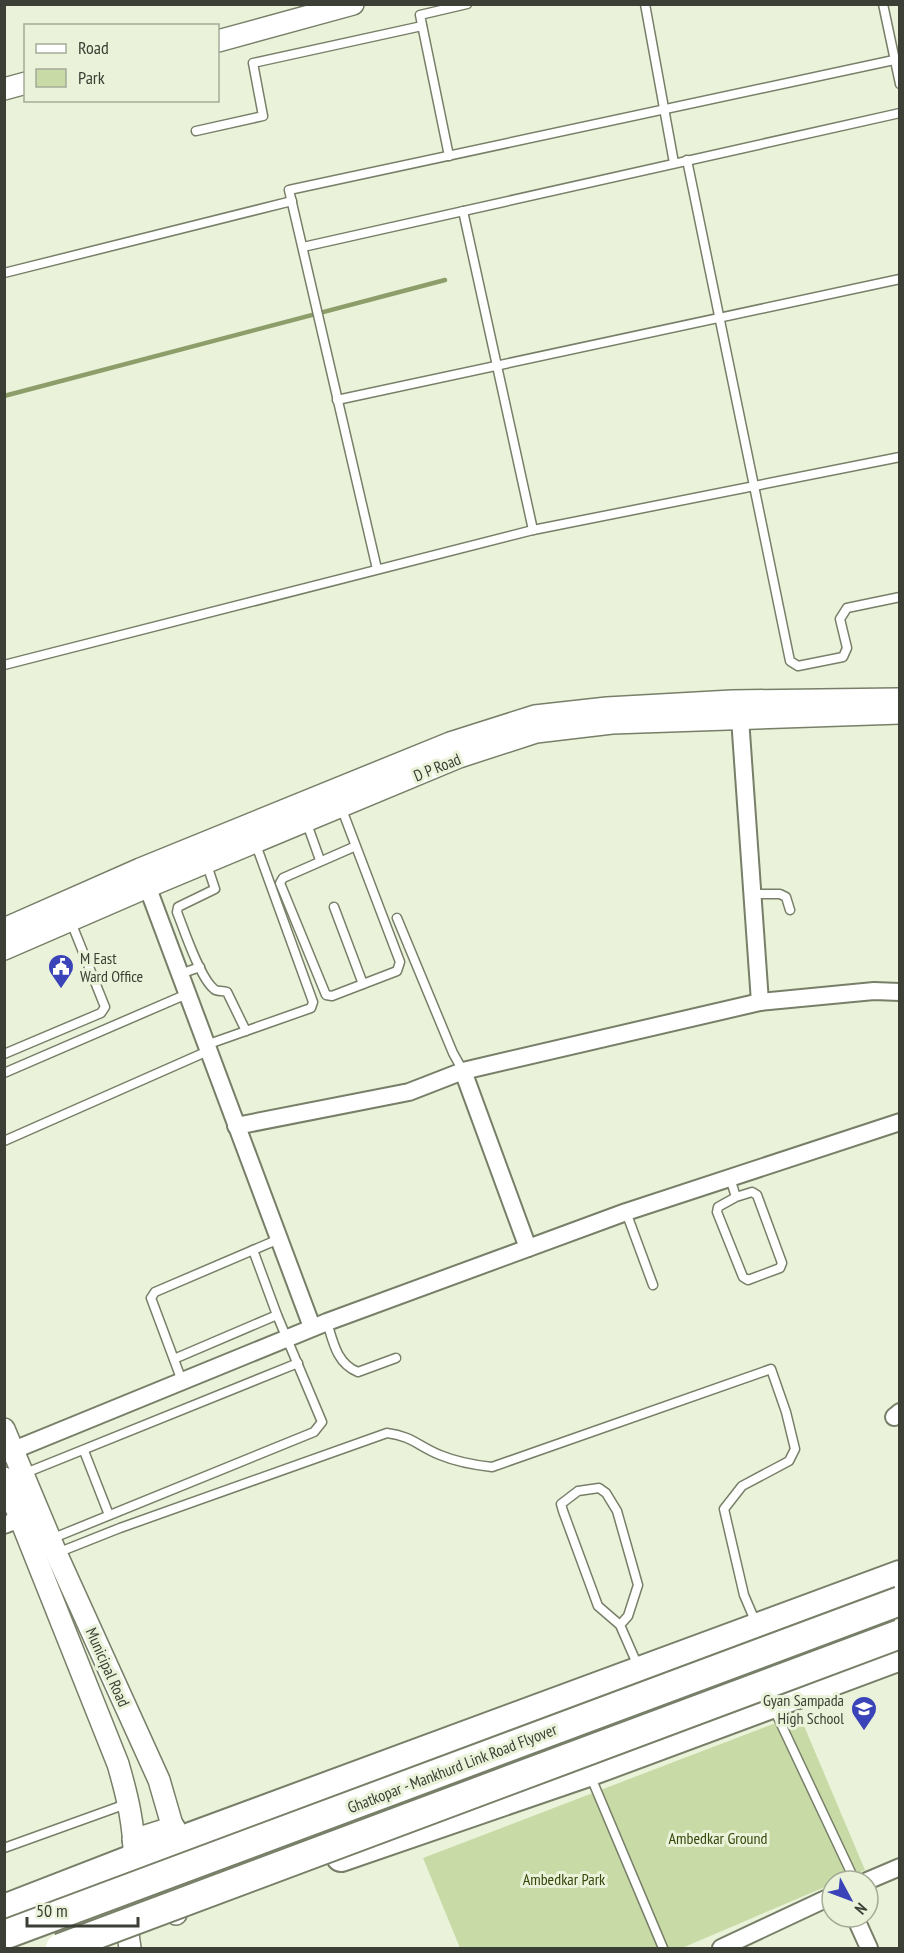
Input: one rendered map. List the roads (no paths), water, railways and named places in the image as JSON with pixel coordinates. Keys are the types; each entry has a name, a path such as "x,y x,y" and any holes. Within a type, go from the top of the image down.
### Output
{"highway":[{"path":"4,1909 134,1850 640,1672 900,1575"},
{"name":"Ghatkopar - Mankhurd Link Road Flyover","path":"4,1935 900,1600"},
{"name":"Ghatkopar - Mankhurd Link Road Flyover","path":"60,1948 900,1634"},
{"path":"84,1948 128,1940 177,1914 588,1772 900,1656"}],"street":[{"path":"219,30 308,4"},
{"path":"219,41 353,4"},
{"path":"4,89 24,84"},
{"path":"4,99 24,94"},
{"name":"D P Road","path":"4,929 143,878 535,716 558,721 612,723 740,718 790,709 900,699"},
{"name":"D P Road","path":"558,721 607,708 790,709 900,713"},
{"path":"740,718 760,1002"},
{"name":"D P Road","path":"4,949 70,920 143,878 206,862 255,842 341,806 444,754"},
{"path":"143,878 279,1239 319,1325"},
{"path":"236,1126 409,1092 463,1071 760,1002 874,991 900,992"},
{"path":"463,1071 528,1248"},
{"path":"9,1453 319,1325 626,1212 900,1122"},
{"name":"Municipal Road","path":"4,1429 14,1476 12,1522 118,1764 129,1803 134,1850 128,1940"},
{"name":"Municipal Road","path":"14,1476 53,1546 159,1780 175,1835 177,1914"},
{"path":"880,1875 900,1867"},
{"path":"721,1948 820,1902"},
{"path":"860,1929 869,1948"}],"lane":[{"path":"448,156 420,15 467,4"},
{"path":"645,4 674,163"},
{"path":"883,4 900,84"},
{"path":"196,131 263,116 253,63 422,26"},
{"path":"377,569 289,190 894,60"},
{"path":"303,247 900,113"},
{"path":"687,160 789,661 798,666 843,657 847,648 840,620 847,608 900,597"},
{"path":"4,273 292,201"},
{"path":"464,211 533,530"},
{"path":"337,400 900,279"},
{"path":"4,665 533,530 900,457"},
{"path":"341,806 400,962 397,971 332,996 326,995 280,883 283,878 356,846"},
{"path":"306,820 320,860"},
{"path":"4,1141 246,1031 311,1008 313,1002 255,842"},
{"path":"206,862 215,889 178,907 177,912 200,967 216,991 227,992 246,1031"},
{"path":"752,894 780,894 786,897 790,910"},
{"path":"334,907 363,984"},
{"path":"397,918 453,1053 463,1071"},
{"path":"4,1054 101,1013 105,1007 70,920"},
{"path":"180,974 200,967"},
{"path":"4,1073 187,994"},
{"path":"730,1178 736,1197"},
{"path":"752,1192 757,1195 783,1263 780,1268 748,1280 743,1278 717,1212 718,1207 736,1197 752,1192"},
{"path":"626,1212 653,1285"},
{"path":"182,1381 151,1298 155,1292 279,1239"},
{"path":"53,1546 109,1515 315,1432 322,1422 253,1250"},
{"path":"174,1359 277,1314"},
{"path":"319,1325 339,1358 348,1368 358,1372 396,1359"},
{"path":"14,1476 84,1451 298,1363"},
{"path":"53,1546 120,1528 387,1433 404,1435 439,1454 458,1461 492,1467 771,1369 786,1412 795,1449 789,1461 742,1486 724,1509 744,1595 758,1628"},
{"path":"84,1451 109,1515"},
{"path":"620,1625 628,1616 638,1585 617,1511 606,1493 599,1488 578,1491 561,1504 598,1606 620,1625 640,1672"},
{"path":"771,1703 849,1869"},
{"path":"588,1772 663,1948"},
{"path":"4,1848 129,1803"}],"waterway":[{"path":"4,396 445,280"}],"place":[{"name":"M East Ward Office","path":"61,990"},
{"name":"Gyan Sampada High School","path":"864,1732"}],"park label":[{"name":"Ambedkar Ground","path":"718,1838"},
{"name":"Ambedkar Park","path":"564,1879"}]}
